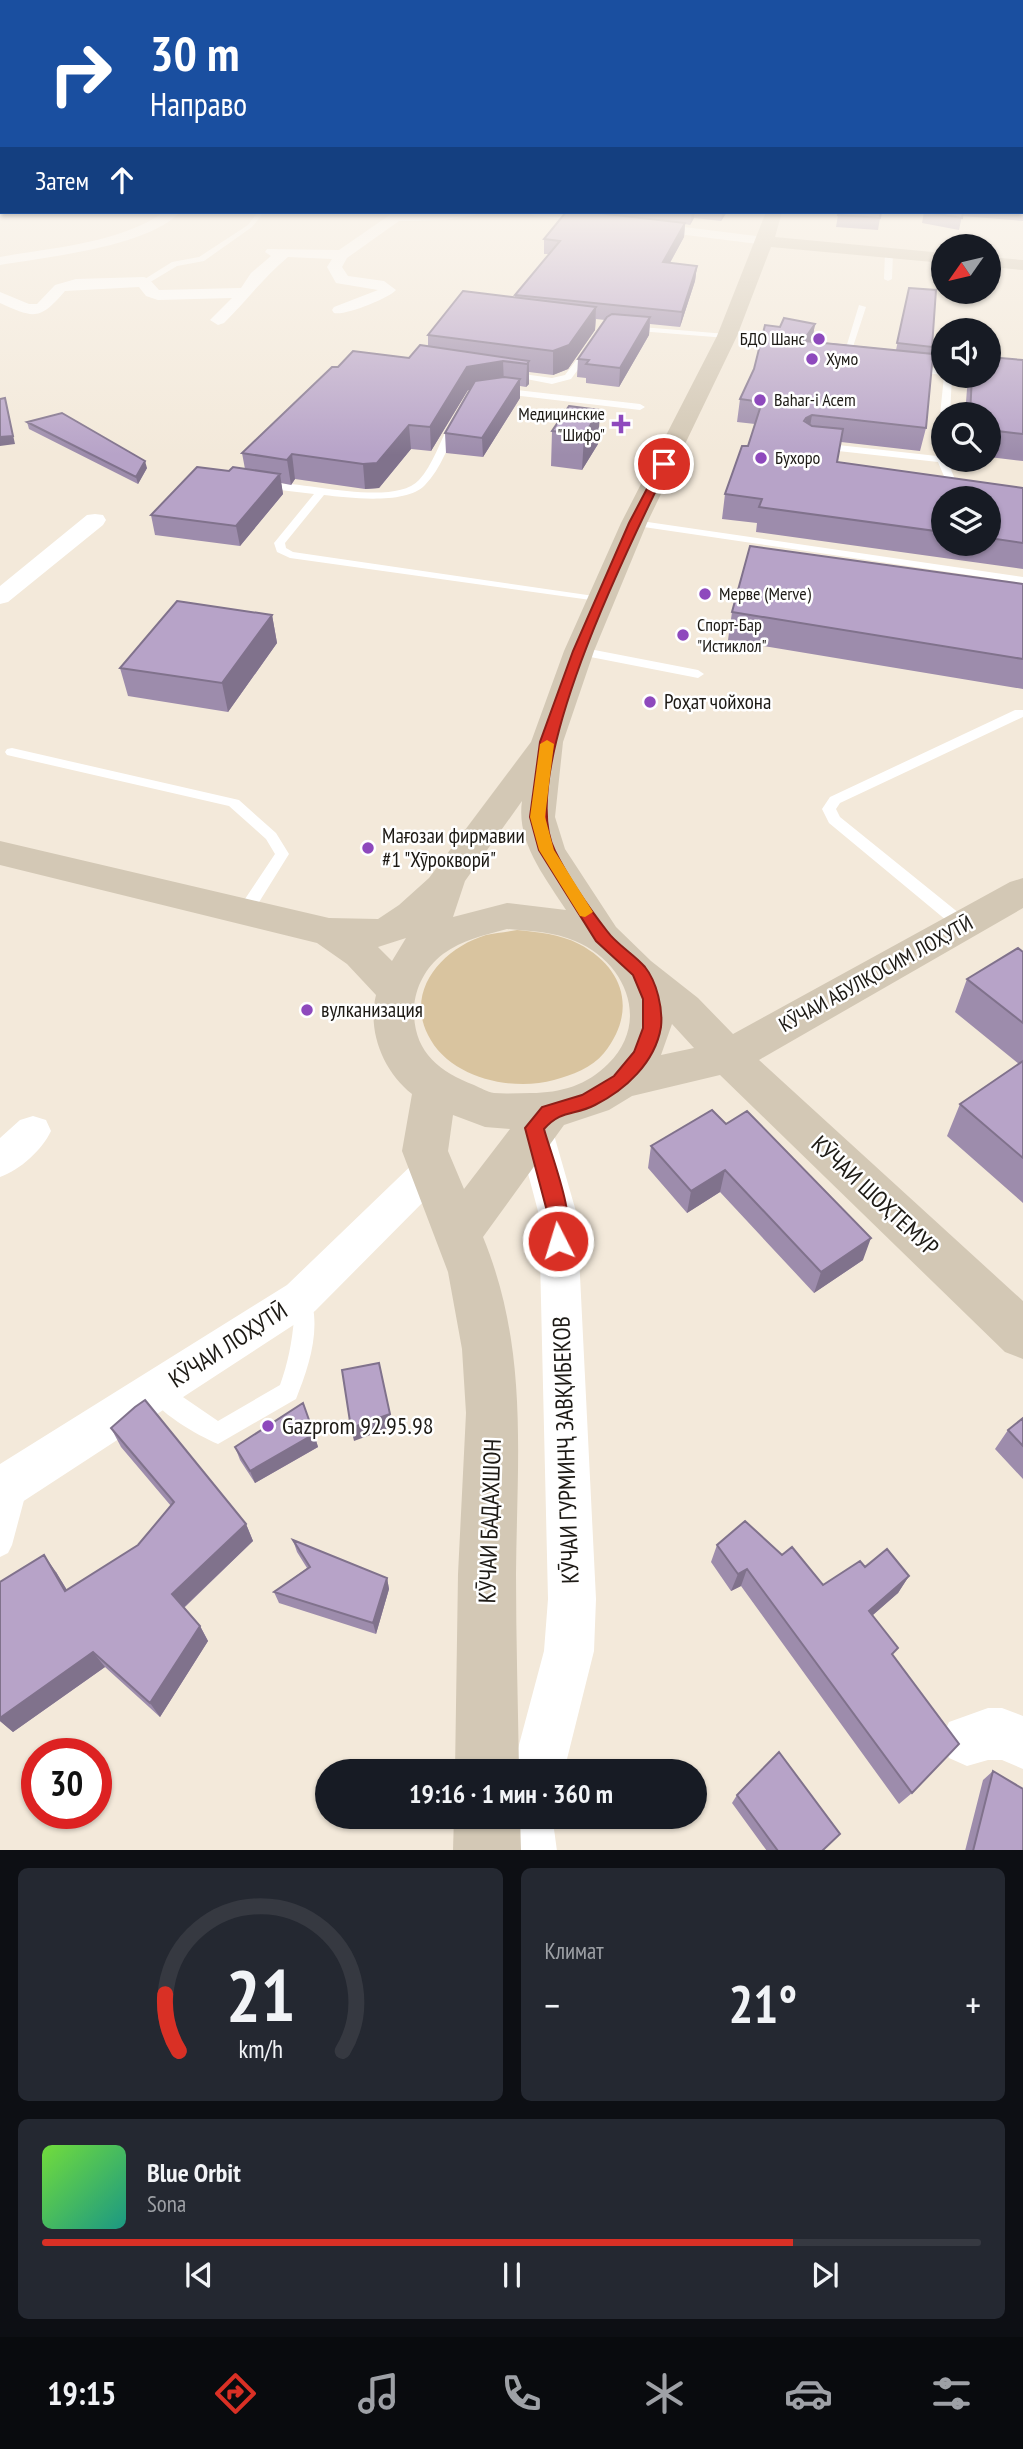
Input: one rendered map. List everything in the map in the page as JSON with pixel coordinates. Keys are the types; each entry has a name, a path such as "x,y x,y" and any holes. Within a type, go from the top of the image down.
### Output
{"main road":[{"path":"447,878 421,951 395,989 391,1015 396,1041 411,1066 435,1087 488,1110 541,1120 588,1101 620,1081 642,1056 652,1028 651,999 639,972 602,937 547,850 537,817 547,742 579,651 634,523 727,336 749,282"},
{"path":"0,853 329,932 366,936 386,932 411,919 447,878 547,742"},
{"name":"КӮЧАИ АБУЛҚОСИМ ЛОҲУТӢ","path":"620,1081 728,1057 1023,891"},
{"path":"421,951 460,927 507,916 557,920 602,937"},
{"path":"329,932 361,954 395,989"},
{"name":"КӮЧАИ ШОҲТЕМУР","path":"639,972 682,1009 728,1057 1023,1335"},
{"name":"КӮЧАИ БАДАХШОН","path":"435,1087 425,1151 465,1253 488,1349 493,1413 487,1574 487,1759"},
{"path":"465,1253 541,1120"},
{"path":"487,1829 487,1850"}],"street":[{"path":"0,297 26,310 41,309 60,288 76,284 133,282"},
{"path":"144,282 155,295 246,293"},
{"path":"218,320 246,293 252,282"},
{"path":"340,310 360,300 379,297 388,290 379,284 363,282"},
{"path":"0,597 95,520"},
{"name":"КӮЧАИ ГУРМИНҶ ЗАВҚИБЕКОВ","path":"541,1120 558,1215 572,1599 569,1651 541,1759"},
{"path":"0,1161 33,1131"},
{"name":"КӮЧАИ ЛОҲУТӢ","path":"9,1485 301,1298 432,1169"},
{"path":"967,1740 987,1732 1016,1738 1023,1743"},
{"path":"527,1829 530,1850"}],"lane":[{"path":"844,362 862,307"},
{"path":"621,327 727,336"},
{"path":"501,374 552,381 568,377 594,341"},
{"path":"834,361 857,363"},
{"path":"906,368 931,371"},
{"path":"485,391 504,390 640,407"},
{"path":"257,485 321,493 388,495 419,486 458,417"},
{"path":"808,444 856,455 931,458"},
{"path":"321,493 279,542 281,550 290,555 601,600"},
{"path":"634,523 1023,580"},
{"path":"579,651 698,674"},
{"path":"964,926 834,820 829,809 835,800 1020,713"},
{"path":"12,752 234,803 271,836 282,854 245,911"},
{"path":"158,1391 167,1401 218,1433 288,1392 300,1357 306,1314 301,1298"},
{"path":"0,1545 9,1485"}],"shaded area":[{"path":"517,930 557,936 579,944 607,965 621,992 623,1007 620,1022 604,1053 594,1063 561,1078 520,1084 483,1078 466,1071 438,1050 428,1035 422,1018 421,1002 425,987 443,960 470,941 486,935"}],"building":[{"path":"526,282 692,282 682,312 515,295"},
{"path":"909,288 931,290 931,304 935,304 934,318 931,318 931,347 897,343"},
{"path":"463,291 596,307 569,345 553,351 428,335"},
{"path":"612,314 650,317 620,368 586,364 589,360 578,359 607,317"},
{"path":"784,318 815,324 803,341 931,354 926,428 812,415 804,421 812,426 843,429 837,462 1023,488 1023,543 1001,540 1001,486 931,486 931,530 759,507 762,499 725,494 742,446 748,446 762,402 740,399 754,369 765,325 780,327"},
{"path":"420,345 529,361 527,364 503,361 467,367 430,427 409,425 377,463 363,464 292,454 287,460 242,453 332,367 338,367 353,351 409,358"},
{"path":"1001,358 1023,360 1023,434 1001,431 1001,402 971,402 971,388 1001,388"},
{"path":"504,377 520,379 482,438 445,433 475,381"},
{"path":"5,398 13,436 0,437 0,399"},
{"path":"569,406 600,410 584,435 552,431"},
{"path":"62,413 145,461 136,477 27,422"},
{"path":"197,467 229,471 233,467 280,474 236,526 151,515"},
{"path":"750,546 1023,584 1023,659 732,612"},
{"path":"177,601 272,615 222,683 120,668"},
{"path":"1018,948 1023,952 1023,1023 967,979"},
{"path":"1023,1061 1023,1158 960,1104"},
{"path":"712,1110 726,1124 747,1111 871,1238 821,1272 725,1170 691,1191 651,1146"},
{"path":"379,1363 390,1414 351,1428 342,1370"},
{"path":"145,1400 246,1524 172,1594 200,1626 150,1703 93,1652 0,1718 0,1582 44,1555 65,1591 138,1545 174,1502 111,1428"},
{"path":"303,1403 314,1434 250,1471 235,1447"},
{"path":"1023,1418 1023,1446 1008,1430"},
{"path":"745,1521 782,1555 792,1547 823,1585 860,1561 865,1567 887,1549 909,1576 869,1611 898,1648 892,1654 959,1744 912,1793 747,1569 738,1574 717,1545"},
{"path":"293,1540 387,1578 373,1623 274,1592 310,1567"},
{"path":"779,1752 840,1834 823,1850 777,1850 737,1795"},
{"path":"993,1771 1023,1789 1023,1850 973,1850"}],"slow traffic":[{"path":"547,744 537,817 547,850 585,912"}],"place":[{"name":"БДО Шанс","path":"819,339"},
{"name":"Хумо","path":"812,359"},
{"name":"Bahar-i Acem","path":"760,400"},
{"name":"Медицинские \"Шифо\"","path":"621,424"},
{"name":"Бухоро","path":"761,458"},
{"name":"Мерве (Merve)","path":"705,594"},
{"name":"Спорт-Бар \"Истиклол\"","path":"683,635"},
{"name":"Роҳат чойхона","path":"650,702"},
{"name":"Мағозаи фирмавии #1 \"Хӯрокворӣ\"","path":"368,848"},
{"name":"вулканизация","path":"307,1010"},
{"name":"Gazprom 92.95.98","path":"268,1426"}],"route":[{"path":"558,1241 558,1215 534,1128 548,1112 588,1101 620,1081 642,1056 652,1028 651,999 639,972 602,937 547,850 537,817 547,742 579,651 634,523 664,464"}]}
